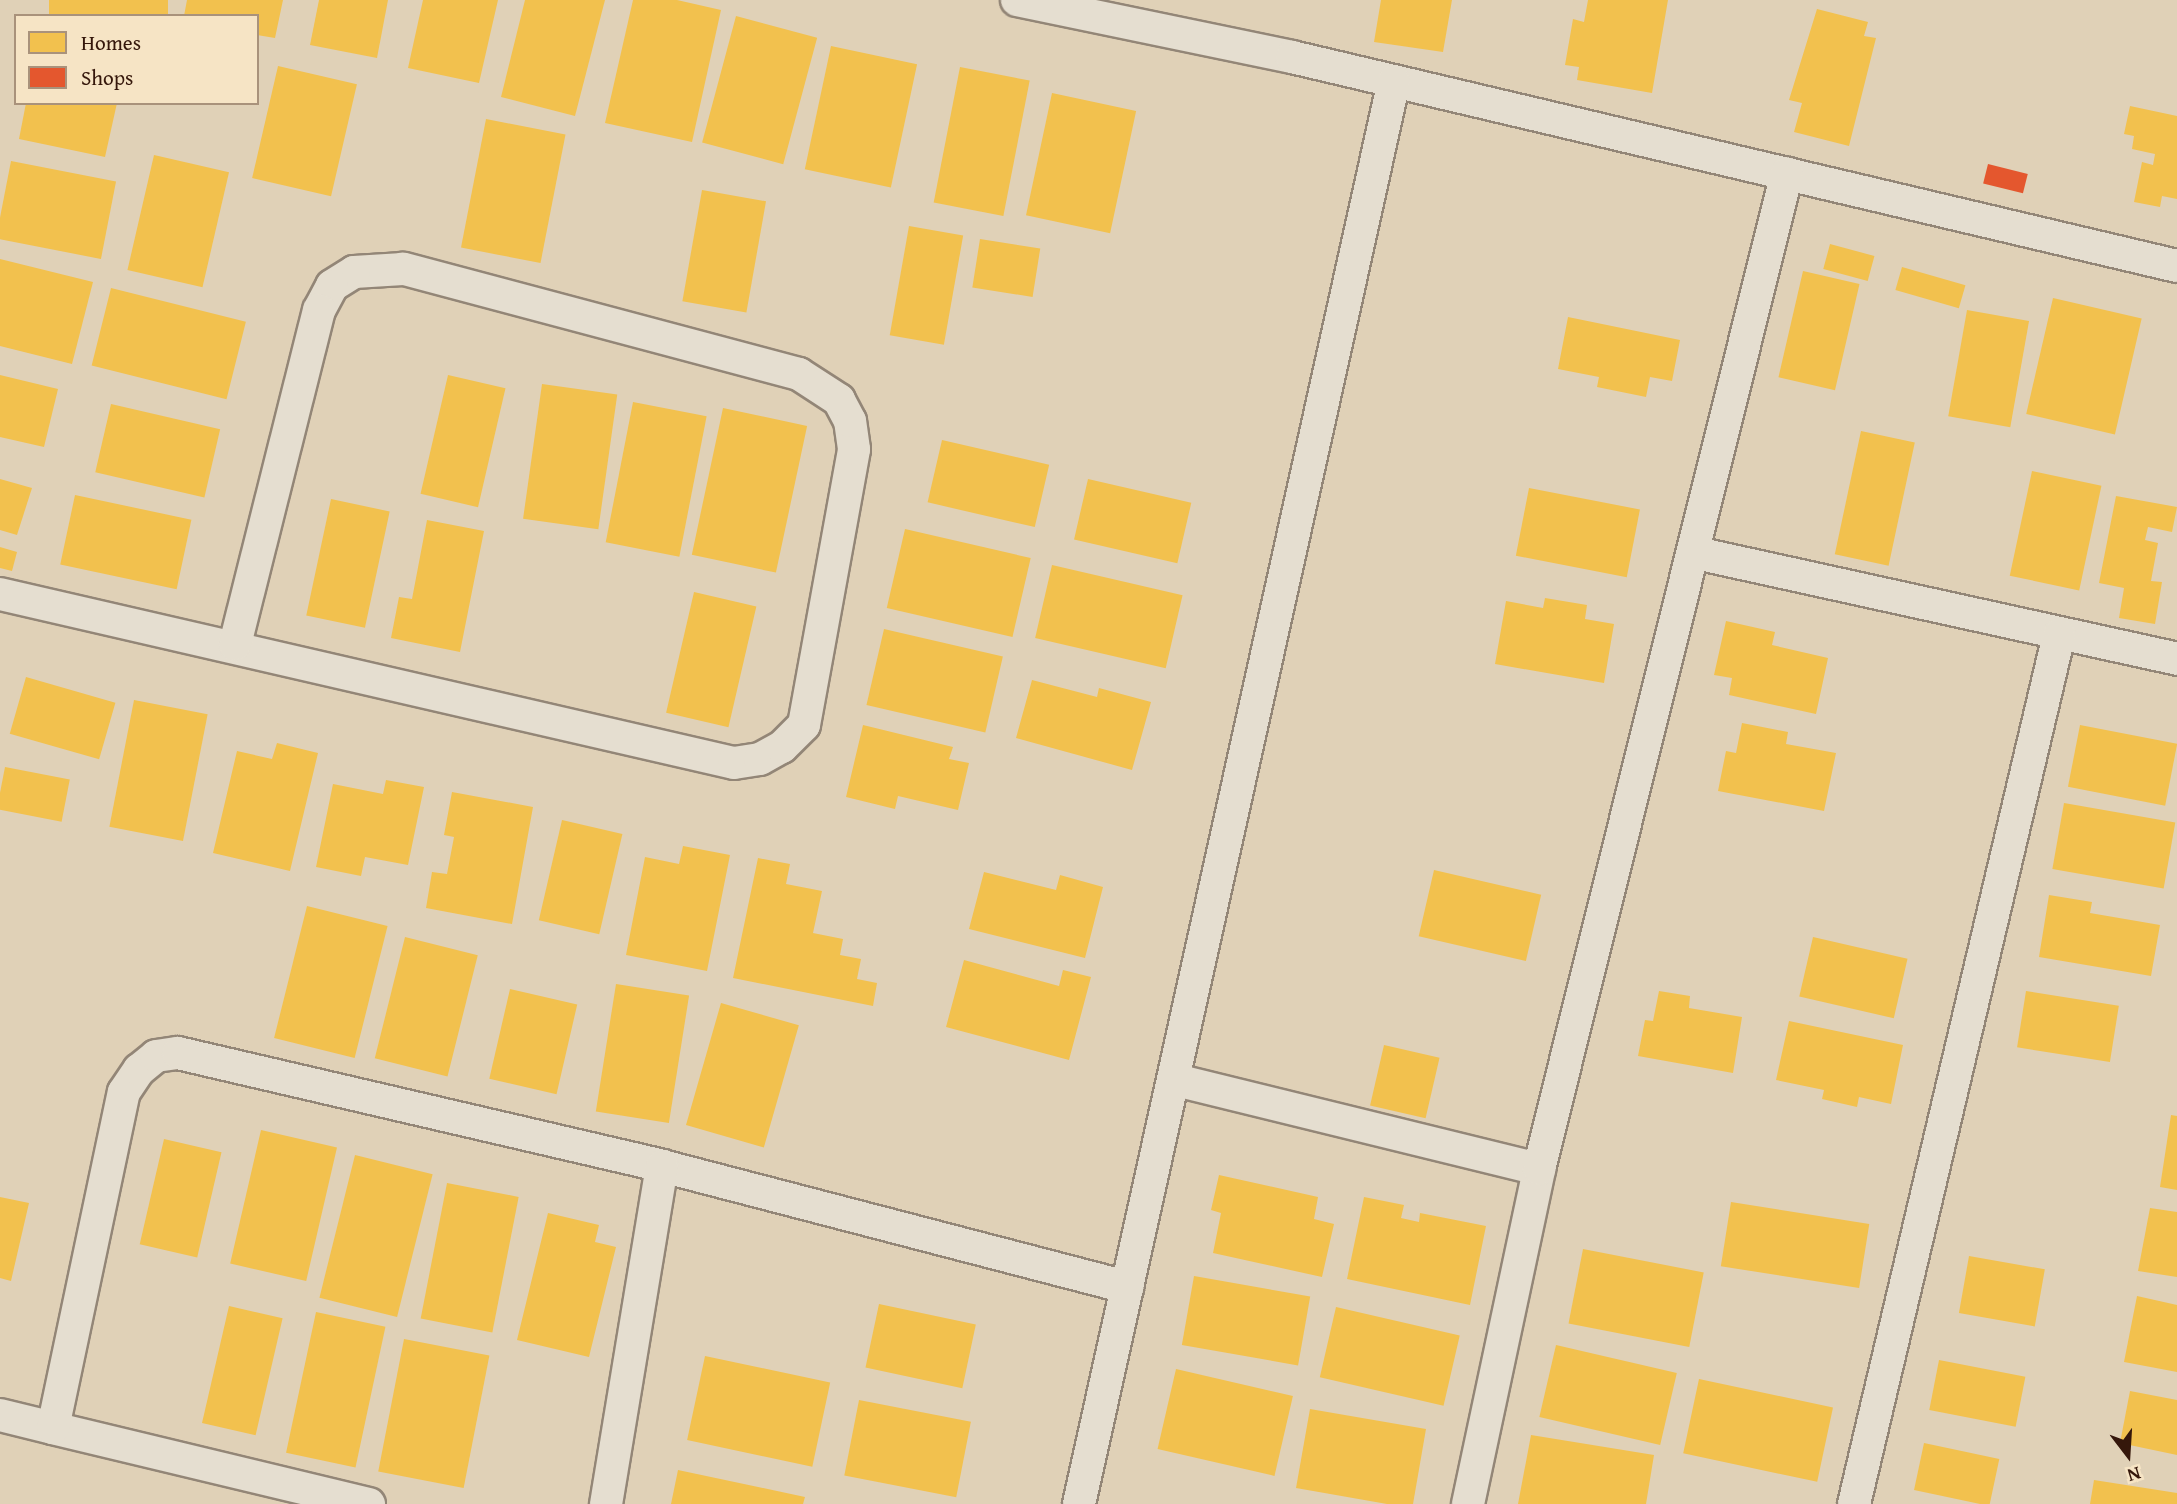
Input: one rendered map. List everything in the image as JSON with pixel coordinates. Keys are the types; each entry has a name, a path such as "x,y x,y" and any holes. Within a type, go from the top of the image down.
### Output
{"street":[{"path":"1017,0 1394,81 2177,265"},
{"path":"1079,1504 1176,1080 1394,81"},
{"path":"1468,1504 1539,1169 1696,553 1787,173"},
{"path":"0,594 235,645 734,763 760,759 782,747 803,725 854,449 850,421 839,400 799,374 403,269 354,272 332,286 319,310 235,645"},
{"path":"1696,553 2177,659"},
{"path":"1854,1504 2059,635"},
{"path":"54,1428 124,1092 139,1070 156,1056 178,1053 662,1166 1128,1287"},
{"path":"1176,1080 1539,1169"},
{"path":"606,1504 662,1166"},
{"path":"0,1415 369,1504"}],"building: Homes":[{"path":"49,0 168,0 168,14 49,14"},
{"path":"187,0 283,0 275,38 259,35 259,14 184,14"},
{"path":"319,0 388,0 377,58 310,45"},
{"path":"423,0 498,0 479,83 408,68"},
{"path":"525,0 605,0 575,116 501,97"},
{"path":"633,0 677,0 721,10 692,142 605,123"},
{"path":"1381,0 1452,0 1443,52 1374,42"},
{"path":"1588,0 1668,0 1652,93 1577,80 1579,67 1565,65 1573,19 1584,22"},
{"path":"1817,9 1868,22 1864,36 1876,38 1849,146 1794,132 1802,103 1789,100"},
{"path":"736,16 817,38 783,164 702,143"},
{"path":"831,46 917,64 891,188 805,169"},
{"path":"278,66 357,84 331,196 252,178"},
{"path":"960,67 1030,81 1003,216 934,202"},
{"path":"1052,93 1136,111 1110,233 1026,215"},
{"path":"26,105 117,105 105,157 19,139"},
{"path":"2130,106 2177,116 2177,199 2162,196 2160,207 2134,202 2142,162 2153,165 2155,154 2132,149 2134,136 2124,134"},
{"path":"486,119 566,134 541,263 461,248"},
{"path":"154,155 229,172 202,287 127,270"},
{"path":"11,161 116,181 101,259 0,239 0,218"},
{"path":"702,190 766,201 746,313 682,301"},
{"path":"909,226 963,236 944,345 890,335"},
{"path":"980,239 1040,249 1033,297 972,287"},
{"path":"1830,244 1874,256 1868,281 1823,269"},
{"path":"0,259 93,282 72,364 0,346"},
{"path":"1902,267 1965,285 1959,308 1895,290"},
{"path":"1803,271 1860,284 1835,390 1778,377"},
{"path":"111,288 246,322 227,399 92,366"},
{"path":"2053,298 2142,318 2115,434 2026,414"},
{"path":"1967,310 2029,321 2010,427 1948,416"},
{"path":"1568,317 1680,340 1672,381 1650,377 1646,397 1597,387 1599,377 1558,369"},
{"path":"0,375 58,389 44,447 0,437"},
{"path":"448,375 505,388 478,507 421,494"},
{"path":"542,384 617,395 598,529 523,519"},
{"path":"633,402 707,416 679,557 606,542"},
{"path":"111,404 220,429 204,497 95,472"},
{"path":"723,408 807,426 776,573 692,555"},
{"path":"1861,431 1915,442 1889,566 1835,554"},
{"path":"942,440 1049,465 1035,527 928,502"},
{"path":"2032,471 2101,486 2079,590 2010,576"},
{"path":"0,479 32,488 17,535 0,530"},
{"path":"1088,479 1191,503 1177,563 1074,539"},
{"path":"1529,488 1640,510 1627,577 1516,556"},
{"path":"75,495 191,520 177,589 60,564"},
{"path":"2116,496 2177,507 2172,532 2148,527 2145,540 2158,543 2151,581 2162,582 2155,624 2119,618 2124,588 2099,583"},
{"path":"331,499 390,511 365,628 306,615"},
{"path":"427,520 484,531 460,652 391,638 399,597 412,599"},
{"path":"905,529 1031,558 1012,637 887,608"},
{"path":"0,547 17,552 12,571 0,568"},
{"path":"1052,565 1183,595 1166,668 1035,638"},
{"path":"694,592 756,606 728,727 666,713"},
{"path":"1545,598 1587,605 1585,619 1614,624 1604,683 1495,664 1506,601 1543,608"},
{"path":"1726,621 1775,632 1772,645 1828,658 1816,714 1729,695 1732,678 1714,675"},
{"path":"884,629 1003,656 985,732 866,705"},
{"path":"26,677 115,703 99,759 10,734"},
{"path":"1032,680 1097,697 1099,688 1151,702 1132,770 1016,738"},
{"path":"134,700 208,714 183,841 109,827"},
{"path":"1742,723 1788,732 1786,744 1836,753 1824,811 1718,791 1726,751 1736,753"},
{"path":"863,725 953,747 949,759 969,763 958,810 898,796 895,809 846,797"},
{"path":"2080,725 2177,744 2165,806 2068,787"},
{"path":"277,743 318,753 290,871 213,853 237,751 272,759"},
{"path":"5,767 70,780 62,822 0,810"},
{"path":"386,780 424,787 408,865 365,857 361,876 316,867 333,784 383,794"},
{"path":"452,792 533,807 512,924 426,908 432,872 447,874 454,837 444,835"},
{"path":"2064,803 2175,823 2164,889 2052,869"},
{"path":"562,820 622,834 599,934 539,920"},
{"path":"683,846 730,855 707,971 626,955 645,857 679,864"},
{"path":"758,858 790,864 786,884 822,891 813,933 843,939 840,955 861,959 857,979 877,983 873,1006 733,978"},
{"path":"1434,870 1541,895 1526,961 1419,936"},
{"path":"984,872 1056,890 1060,875 1103,887 1085,958 969,929"},
{"path":"2049,895 2092,902 2090,913 2160,925 2151,976 2039,957"},
{"path":"307,906 388,926 355,1058 274,1038"},
{"path":"405,937 478,955 448,1076 375,1058"},
{"path":"1813,937 1908,959 1894,1018 1799,996"},
{"path":"964,960 1059,986 1063,970 1091,977 1069,1060 946,1027"},
{"path":"616,984 689,996 669,1123 596,1111"},
{"path":"510,989 577,1005 557,1094 489,1079"},
{"path":"1659,991 1690,996 1689,1008 1742,1017 1733,1073 1638,1056 1645,1020 1653,1021"},
{"path":"2026,991 2119,1006 2110,1062 2017,1047"},
{"path":"721,1003 799,1025 764,1147 686,1125"},
{"path":"1789,1021 1903,1045 1891,1104 1859,1097 1857,1107 1822,1099 1824,1090 1776,1080"},
{"path":"1384,1045 1440,1058 1426,1118 1370,1105"},
{"path":"2171,1115 2177,1116 2177,1190 2160,1187"},
{"path":"261,1130 337,1148 306,1281 230,1263"},
{"path":"164,1139 221,1152 197,1258 140,1244"},
{"path":"355,1155 433,1174 397,1317 319,1298"},
{"path":"1219,1175 1318,1197 1314,1219 1334,1224 1322,1277 1213,1253 1221,1213 1211,1210"},
{"path":"447,1183 519,1197 492,1332 421,1318"},
{"path":"0,1197 29,1203 11,1281 0,1278"},
{"path":"1364,1197 1404,1205 1401,1218 1419,1222 1420,1213 1486,1226 1470,1305 1347,1279"},
{"path":"1731,1202 1869,1224 1859,1288 1721,1266"},
{"path":"2150,1208 2177,1212 2177,1277 2138,1271"},
{"path":"548,1213 599,1225 595,1242 616,1247 589,1357 517,1340"},
{"path":"1583,1249 1704,1272 1689,1347 1568,1324"},
{"path":"1969,1256 2045,1269 2035,1326 1959,1313"},
{"path":"1194,1276 1310,1296 1298,1365 1182,1345"},
{"path":"2137,1296 2177,1305 2177,1372 2124,1362"},
{"path":"879,1304 976,1325 962,1388 865,1368"},
{"path":"229,1306 283,1318 256,1435 202,1423"},
{"path":"1336,1307 1460,1336 1444,1406 1320,1377"},
{"path":"316,1312 385,1327 356,1468 286,1453"},
{"path":"404,1339 489,1356 464,1488 378,1472"},
{"path":"1556,1345 1677,1373 1660,1445 1539,1417"},
{"path":"705,1356 830,1383 812,1467 687,1440"},
{"path":"1939,1360 2025,1377 2016,1427 1929,1410"},
{"path":"1176,1369 1293,1396 1274,1476 1158,1449"},
{"path":"1699,1379 1833,1407 1817,1482 1683,1453"},
{"path":"2130,1391 2177,1400 2177,1455 2120,1443"},
{"path":"859,1400 971,1422 956,1497 844,1476"},
{"path":"1310,1409 1426,1429 1413,1504 1387,1504 1296,1488"},
{"path":"1531,1435 1654,1455 1646,1504 1518,1504"},
{"path":"1924,1443 1999,1459 1990,1504 1914,1490"},
{"path":"678,1470 805,1497 803,1504 671,1504"},
{"path":"2094,1480 2177,1493 2177,1504 2090,1504"}],"building: Shops":[{"path":"1988,164 2028,174 2023,193 1983,183"}]}
